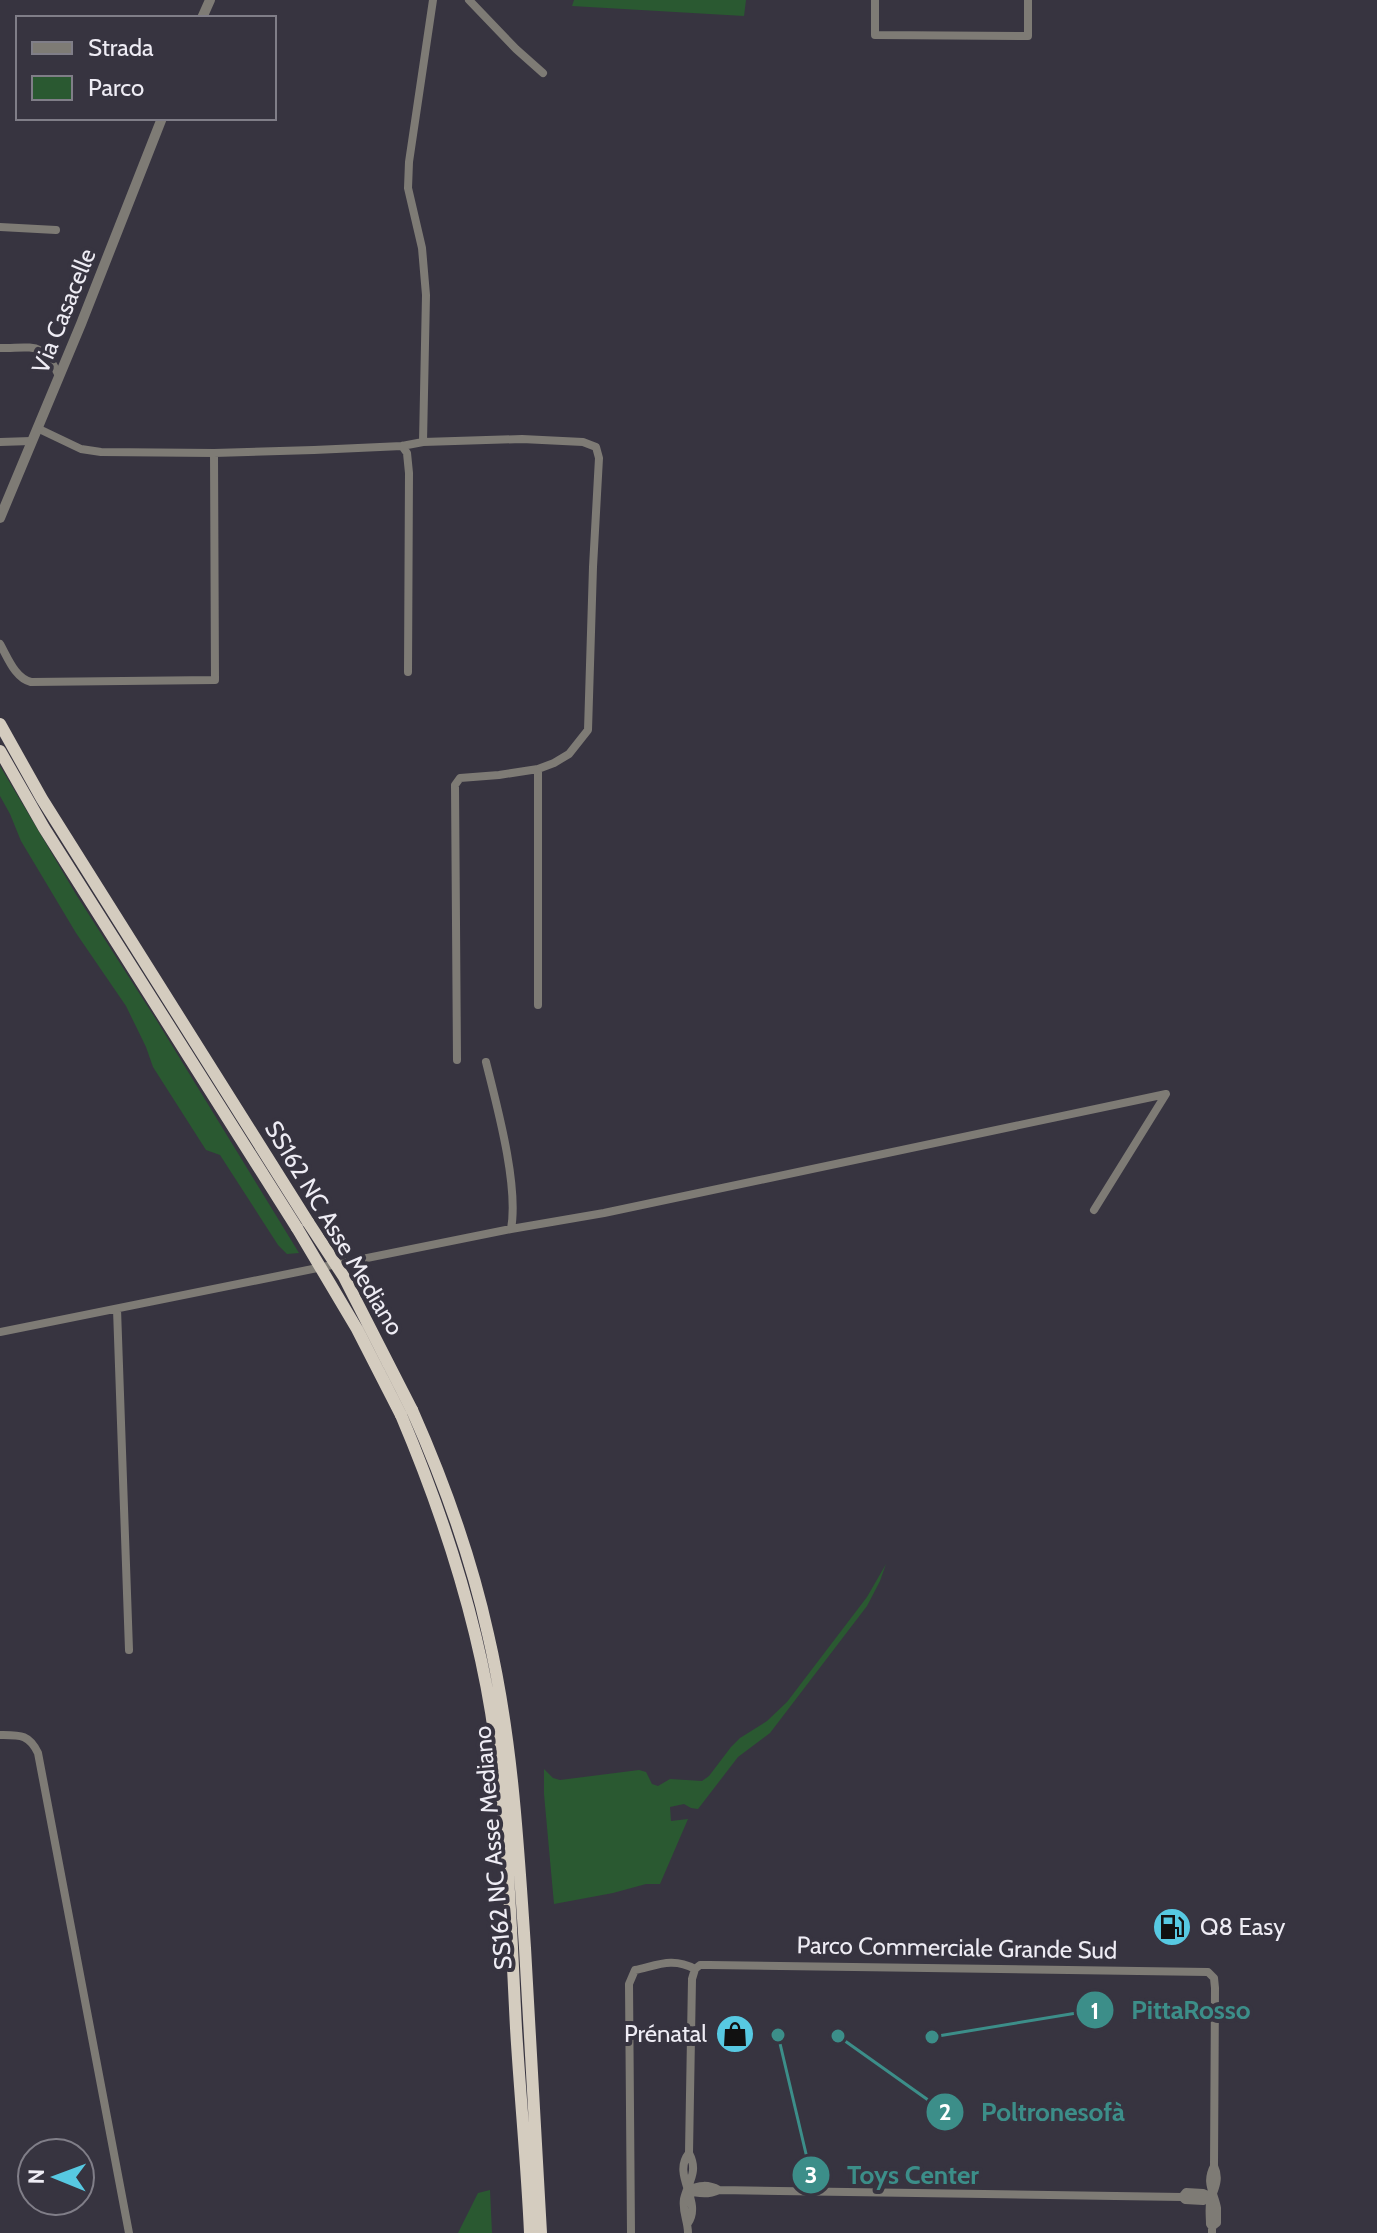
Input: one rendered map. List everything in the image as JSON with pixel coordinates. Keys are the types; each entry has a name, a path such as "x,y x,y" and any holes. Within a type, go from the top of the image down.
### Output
{"highway":[{"name":"SS162 NC Asse Mediano","path":"0,724 42,799 303,1225 357,1329 406,1412 439,1511 466,1572 495,1737 516,1906 530,2233"},
{"name":"SS162 NC Asse Mediano","path":"0,751 44,828 303,1225"},
{"name":"SS162 NC Asse Mediano","path":"524,2056 541,2233"}],"street":[{"path":"423,442 426,295 422,248 408,188 409,162 433,0"},
{"path":"469,0 543,73"},
{"path":"875,0 875,35 1028,36 1028,0"},
{"name":"Via Casacelle","path":"0,518 161,120"},
{"path":"0,227 56,230"},
{"path":"0,348 41,350 47,354 59,376"},
{"path":"37,428 81,449 101,452 214,453 522,439 583,442 596,447 599,458 588,730 569,754 554,763 538,769 456,781 457,1060"},
{"path":"0,442 31,441"},
{"path":"402,446 407,453 409,473 408,672"},
{"path":"0,644 18,675 31,682 215,680 214,453"},
{"path":"538,769 538,1005"},
{"path":"486,1062 508,1167 513,1216 511,1229"},
{"path":"0,1332 604,1213 1166,1094 1094,1210"},
{"path":"117,1309 129,1650"},
{"path":"0,1735 26,1738 32,1741 38,1753 129,2233"},
{"path":"631,2233 629,1984 635,1970 670,1962 683,1962 695,1969 692,1979 689,2153 685,2159 684,2181 688,2190"},
{"name":"Parco Commerciale Grande Sud","path":"695,1969 700,1965 709,1965 1208,1972 1214,1978 1215,1988 1212,2230"},
{"path":"688,2228 684,2217 684,2200 688,2190 696,2186 719,2190 1182,2197 1203,2201 1212,2197"}],"green space":[{"path":"574,0 746,0 744,16 572,6"},
{"path":"0,766 299,1253 287,1254 278,1245 220,1155 206,1150 153,1067 126,1006 76,933 21,841 0,796"},
{"path":"886,1564 867,1606 770,1733 738,1757 698,1809 684,1804 670,1807 671,1821 688,1819 660,1884 646,1884 554,1904 544,1769 560,1780 639,1770 646,1772 652,1784 658,1786 670,1779 702,1781 740,1738 767,1721 787,1702 867,1597"},
{"path":"490,2190 492,2233 458,2233 478,2193"}],"place":[{"name":"Q8 Easy","path":"1172,1927"},
{"name":"Prénatal","path":"735,2034"},
{"name":"Toys Center","path":"778,2035"},
{"name":"Poltronesofà","path":"838,2036"},
{"name":"PittaRosso","path":"932,2037"}]}
